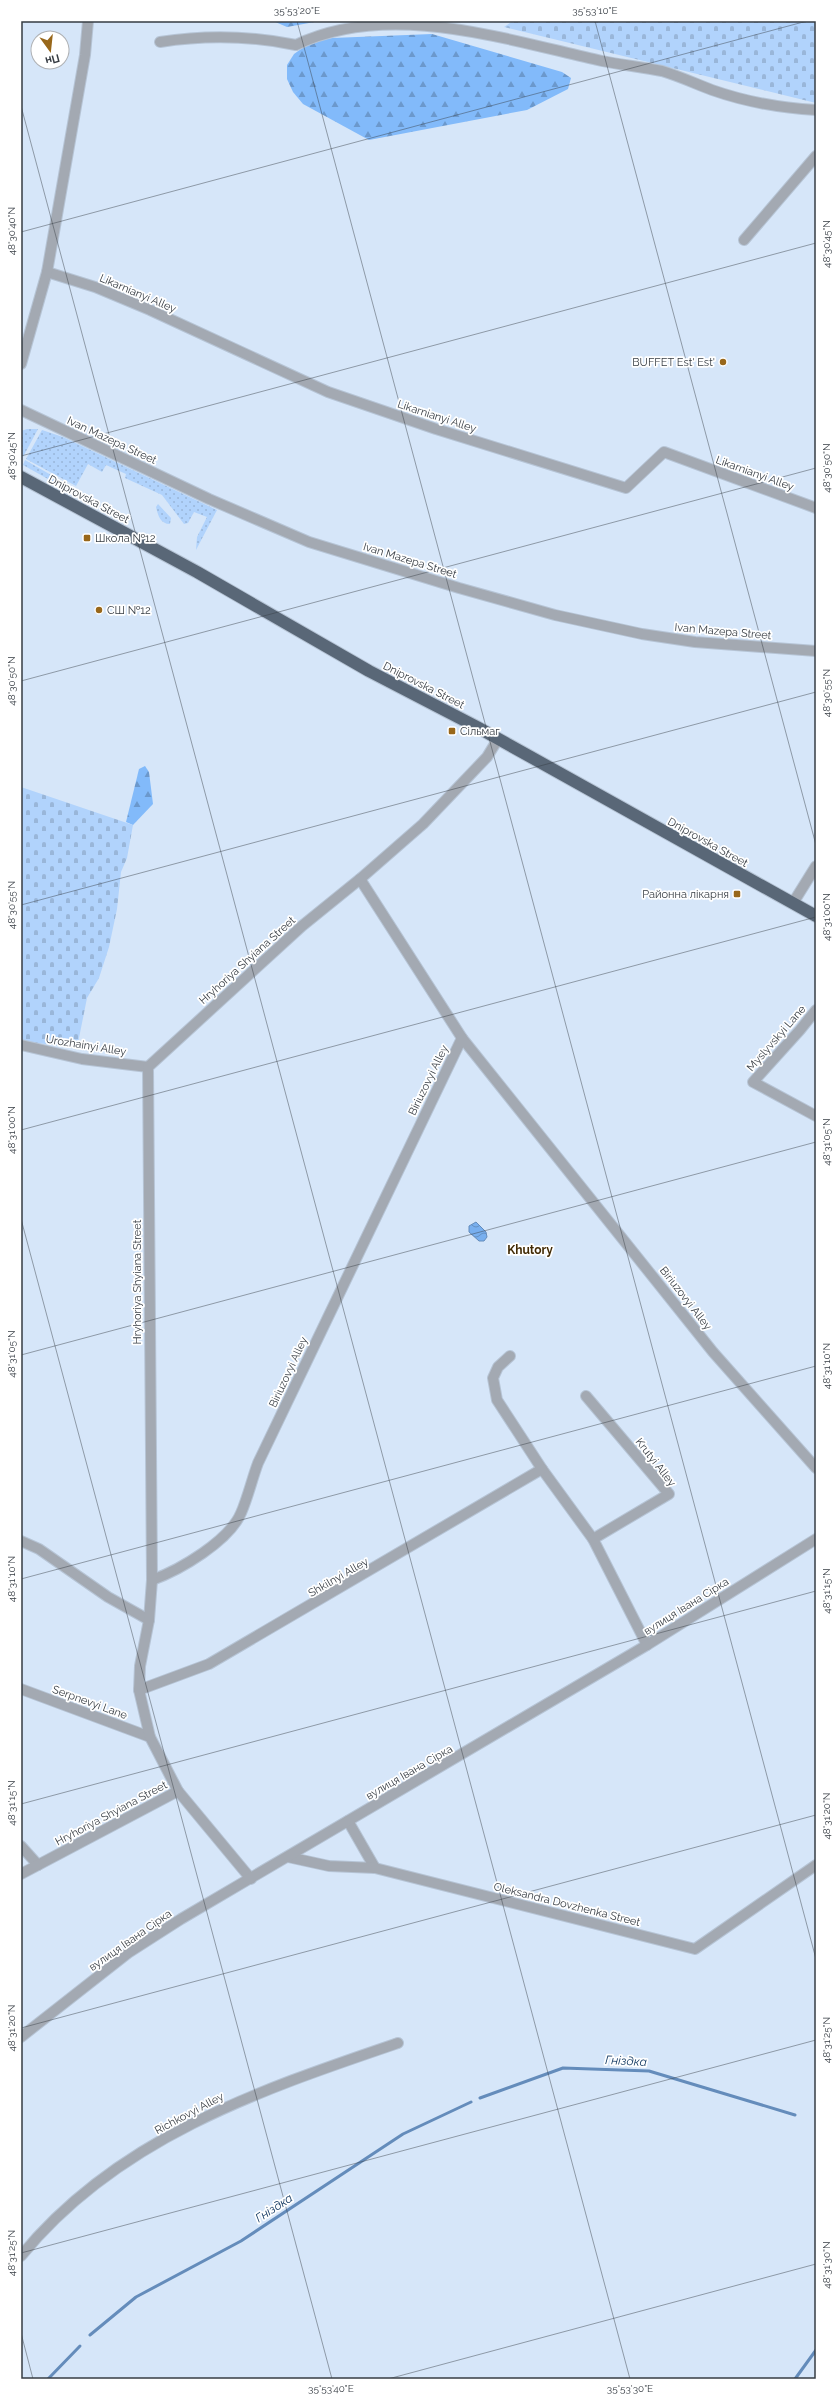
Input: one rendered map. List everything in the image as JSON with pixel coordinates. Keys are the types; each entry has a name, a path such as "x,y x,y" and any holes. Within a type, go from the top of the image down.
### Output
{"highway":[{"name":"Dniprovska Street","path":"21,477 211,580 368,671 498,739 816,916"}],"street":[{"path":"21,364 47,272 85,55 88,21"},
{"path":"160,42 183,38 264,38 296,45 307,39 337,29 362,25 386,22 450,24 470,21"},
{"path":"450,24 602,61 662,72 714,91 751,102 816,110"},
{"path":"744,240 816,156"},
{"name":"Likarnianyi Alley","path":"47,272 95,287 150,310 328,392 436,429 626,488 664,452 816,508"},
{"name":"Ivan Mazepa Street","path":"21,410 209,499 309,542 458,588 554,615 642,634 695,642 816,651"},
{"name":"Hryhoriya Shyiana Street","path":"21,1874 178,1791 150,1737 139,1690 140,1666 149,1620 152,1580 148,1066 302,926 360,879 423,824 487,757 498,739"},
{"path":"793,903 816,866"},
{"path":"360,879 462,1038"},
{"name":"Myslyvskyi Lane","path":"816,1010 753,1082 816,1116"},
{"name":"Biriuzovyi Alley","path":"152,1580 170,1574 219,1540 232,1528 241,1514 258,1463 462,1038 713,1352 816,1468"},
{"name":"Urozhainyi Alley","path":"21,1046 82,1059 148,1066"},
{"path":"510,1356 498,1367 493,1378 494,1389 499,1405 542,1470 593,1539 647,1645"},
{"name":"Krutyi Alley","path":"586,1396 669,1494 593,1539"},
{"name":"Shkilnyi Alley","path":"139,1690 209,1664 542,1470"},
{"name":"вулиця Івана Сірка","path":"21,2037 128,1953 181,1919 647,1645 816,1539"},
{"path":"21,1540 39,1549 108,1597 149,1620"},
{"name":"Serpnevyi Lane","path":"21,1689 150,1737"},
{"path":"178,1791 251,1879"},
{"path":"348,1821 375,1868"},
{"path":"21,1846 38,1864"},
{"name":"Oleksandra Dovzhenka Street","path":"288,1857 329,1866 375,1868 695,1949 816,1865"},
{"name":"Richkovyi Alley","path":"21,2256 63,2210 95,2182 171,2134 257,2092 398,2043"}],"green space":[{"path":"273,21 320,21 287,27"},
{"path":"513,21 816,21 816,103 504,27"},
{"path":"432,34 562,72 571,78 568,89 527,110 369,140 303,104 293,92 287,79 287,65 294,54 311,42 332,38"},
{"path":"27,429 38,429 23,457 21,431"},
{"path":"42,430 63,437 217,510 196,550 197,537 207,517 194,512 188,523 184,524 162,495 125,478 126,474 106,465 102,472 88,464 76,486 26,459"},
{"path":"25,460 77,490 64,488 23,465"},
{"path":"158,504 171,518 170,524 162,521 160,518 156,507"},
{"path":"145,766 149,772 153,804 133,825 126,822 139,769"},
{"path":"21,787 133,825 127,858 121,872 117,909 109,947 99,978 87,998 77,1048 21,1041"}],"water":[{"path":"476,1222 486,1232 487,1237 484,1241 479,1241 469,1232 469,1226"}],"waterway":[{"name":"Гніздка","path":"480,2098 563,2068 649,2071 795,2115"},
{"name":"Гніздка","path":"90,2335 136,2297 241,2241 403,2134 471,2102"},
{"name":"Гніздка","path":"48,2379 80,2346"},
{"path":"795,2379 816,2350"}],"place":[{"name":"BUFFET Est' Est'","path":"723,362"},
{"name":"Школа №12","path":"87,538"},
{"name":"СШ №12","path":"99,610"},
{"name":"Сільмаг","path":"452,731"},
{"name":"Районна лікарня","path":"737,894"}],"district":[{"name":"Khutory","path":"530,1250"}]}
